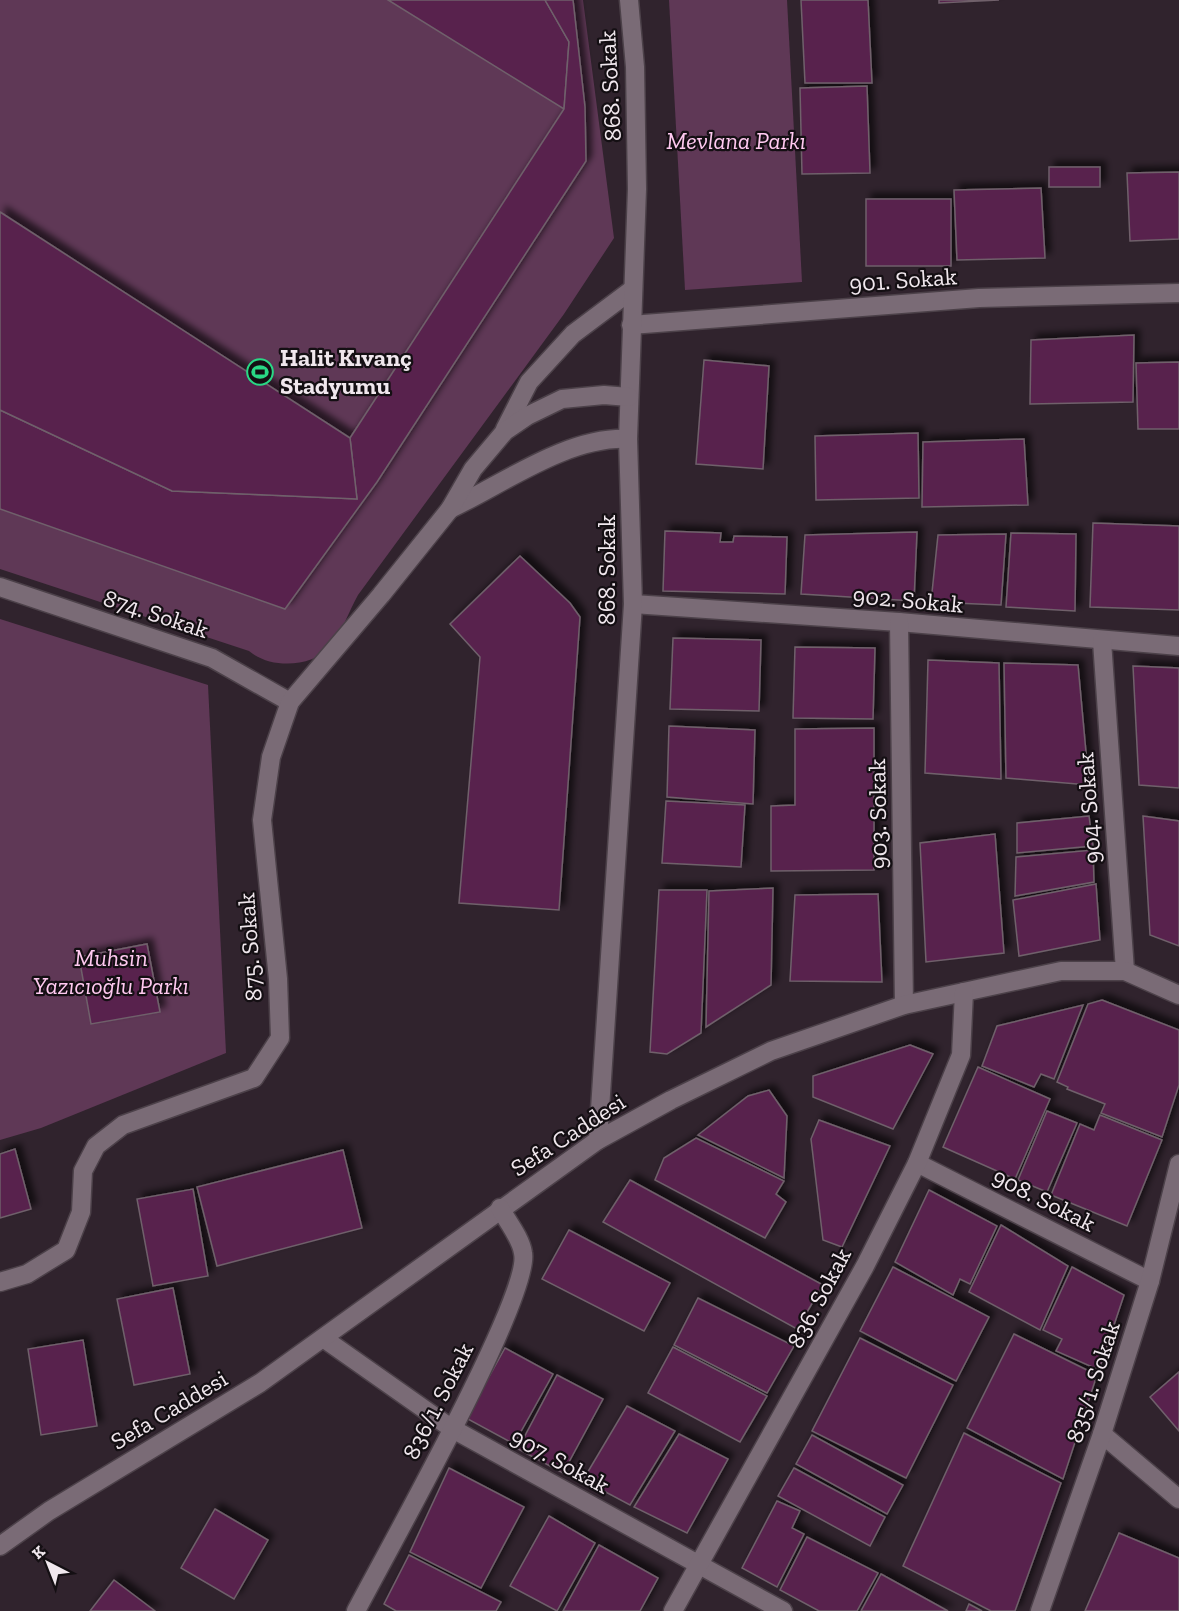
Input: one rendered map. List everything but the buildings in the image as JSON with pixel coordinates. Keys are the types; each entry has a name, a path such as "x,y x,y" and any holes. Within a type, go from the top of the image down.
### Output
{"street":[{"name":"868. Sokak","path":"598,1140 633,604 628,439 637,155 635,67 629,0"},
{"path":"450,509 473,469 505,431 529,382 573,334 633,289"},
{"name":"901. Sokak","path":"631,325 979,298 1179,293"},
{"path":"505,431 527,416 562,399 604,395 629,397"},
{"path":"450,509 529,468 573,450 608,438 628,439"},
{"name":"875. Sokak","path":"0,1282 27,1274 66,1250 81,1212 83,1172 96,1146 123,1125 254,1078 280,1038 278,979 262,820 271,757 290,702 450,509"},
{"name":"874. Sokak","path":"0,587 212,658 290,702"},
{"name":"902. Sokak","path":"633,604 899,622 1179,646"},
{"name":"903. Sokak","path":"899,622 904,1005"},
{"name":"904. Sokak","path":"1102,641 1125,971"},
{"name":"Sefa Caddesi","path":"0,1546 49,1511 260,1383 500,1208 598,1140 671,1100 771,1051 904,1005 1061,971 1125,971 1179,995"},
{"name":"836. Sokak","path":"673,1611 700,1567 859,1276 917,1163 961,1055 964,992"},
{"name":"908. Sokak","path":"917,1163 1150,1281"},
{"name":"835/1. Sokak","path":"1040,1611 1102,1434 1150,1281 1179,1168"},
{"name":"836/1. Sokak","path":"356,1611 501,1329 523,1270 524,1252 500,1208"},
{"name":"907. Sokak","path":"324,1338 451,1428 783,1611"},
{"path":"1102,1434 1179,1499"},
{"name":"Sefa Caddesi","path":"0,1530 49,1511"}],"green space":[{"name":"Halit Kıvanç Stadyumu","path":"0,0 583,0 614,238 564,314 358,595 331,646 313,659 291,664 268,661 249,651 0,569"},
{"name":"Mevlana Parkı","path":"669,0 787,0 802,282 685,290"},
{"name":"Muhsin Yazıcıoğlu Parkı","path":"0,619 208,685 226,1053 41,1128 0,1140"}],"place":[{"name":"Halit Kıvanç Stadyumu","path":"260,372"}]}
